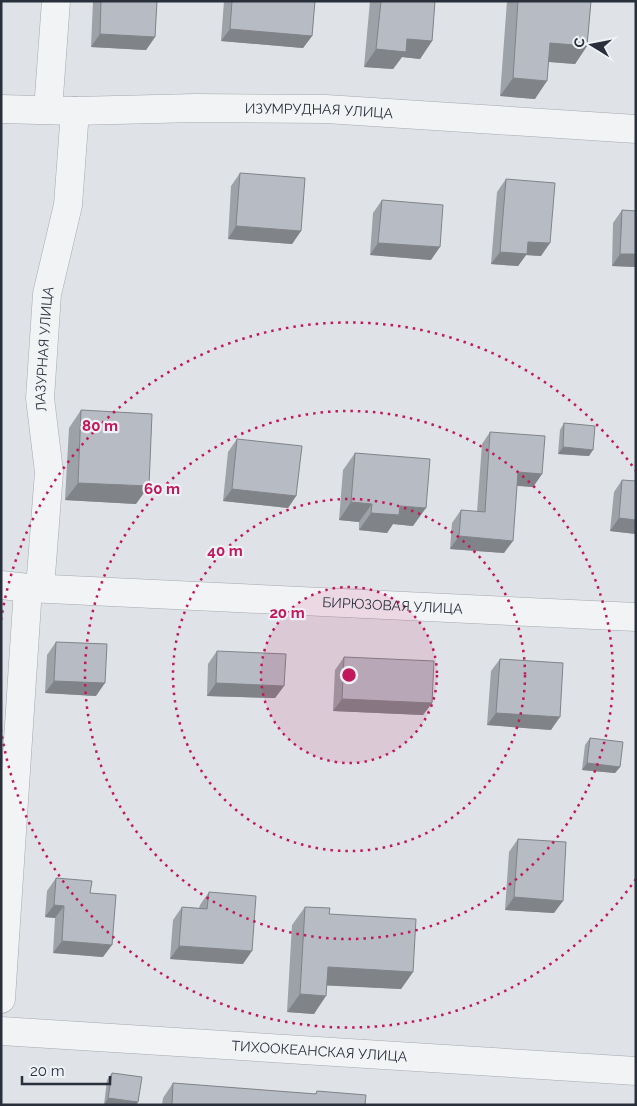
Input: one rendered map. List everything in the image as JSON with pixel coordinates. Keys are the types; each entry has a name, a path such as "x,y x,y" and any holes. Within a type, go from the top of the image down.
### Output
{"street":[{"path":"48,110 56,1"},
{"name":"ИЗУМРУДНАЯ УЛИЦА","path":"1,109 75,111 196,108 326,109 636,129"},
{"name":"ЛАЗУРНАЯ УЛИЦА","path":"1,999 23,587 48,472 40,398 46,303 68,205 75,111"},
{"name":"БИРЮЗОВАЯ УЛИЦА","path":"23,587 636,617"},
{"name":"ТИХООКЕАНСКАЯ УЛИЦА","path":"1,1031 636,1071"}],"building":[{"path":"101,1 157,1 155,37 100,34"},
{"path":"232,1 315,1 312,36 230,29"},
{"path":"381,1 435,1 432,41 407,39 406,52 376,49"},
{"path":"518,1 591,1 587,46 550,43 547,81 513,78"},
{"path":"240,173 305,178 301,231 236,226"},
{"path":"506,179 555,183 550,243 528,242 527,254 500,252"},
{"path":"382,200 443,205 440,247 378,243"},
{"path":"622,210 636,211 636,254 620,254"},
{"path":"81,410 152,414 149,486 78,483"},
{"path":"564,423 595,426 593,450 563,447"},
{"path":"490,432 545,436 542,474 518,472 513,541 459,536 461,510 485,512"},
{"path":"237,439 302,446 296,496 232,489"},
{"path":"355,453 430,459 426,508 400,506 399,515 371,513 372,504 351,502"},
{"path":"622,480 636,481 636,520 619,518"},
{"path":"56,642 107,644 105,683 54,681"},
{"path":"217,651 286,654 284,686 216,683"},
{"path":"344,657 434,661 432,703 342,699"},
{"path":"500,659 563,663 560,717 496,713"},
{"path":"590,738 623,742 620,767 587,763"},
{"path":"518,839 566,842 563,901 514,897"},
{"path":"56,878 92,881 90,893 116,895 112,945 62,941 64,906 54,905"},
{"path":"209,892 256,896 252,951 179,946 182,907 207,909"},
{"path":"305,907 330,908 329,914 416,919 413,972 328,967 326,996 300,994"},
{"path":"112,1073 142,1077 138,1102 108,1098"},
{"path":"173,1083 316,1094 317,1091 366,1095 365,1105 172,1105"}]}
